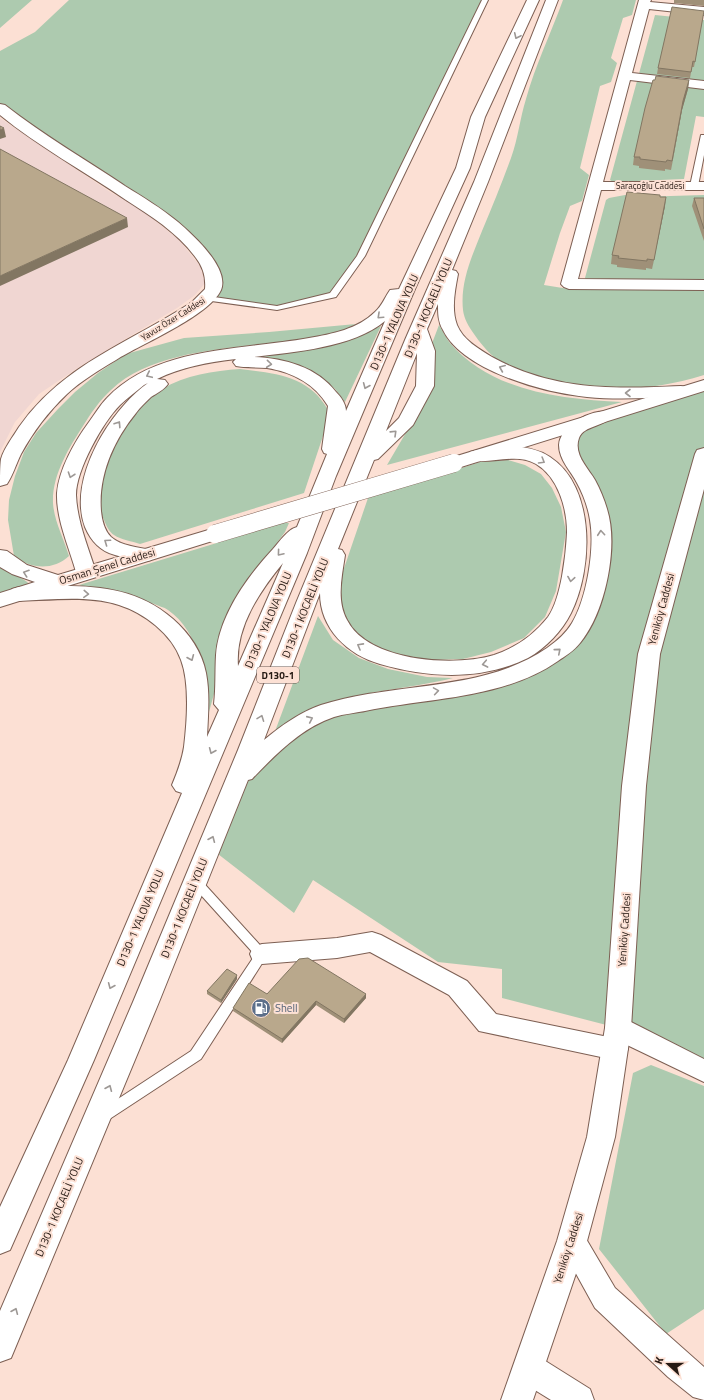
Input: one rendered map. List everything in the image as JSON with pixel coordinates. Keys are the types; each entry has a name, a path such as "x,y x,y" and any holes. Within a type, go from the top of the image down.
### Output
{"main road":[{"name":"D130-1 YALOVA YOLU","path":"0,1240 81,1060 139,920 308,526 327,476 408,289 463,168 478,117 533,0"},
{"name":"D130-1 KOCAELİ YOLU","path":"0,1347 96,1121 237,779 306,603 419,329 456,244 552,0"},
{"name":"Yavuz Özer Caddesi","path":"0,108 40,137 161,216 180,232 202,255 213,276 213,289 207,298 168,324 79,376 60,391 38,414 18,441 0,480"},
{"path":"86,572 68,512 68,486 77,458 97,422 116,398 143,378 171,365 209,356 307,345 344,336 364,328 382,316 404,279 474,132"},
{"path":"456,244 447,292 446,313 451,331 467,348 473,352 493,365 528,380 558,387 602,393 681,391"},
{"path":"144,555 115,548 106,543 100,536 93,523 90,510 91,492 96,467 119,423 134,404 151,388 176,375 221,364 247,362 276,364 300,372 315,380 328,393 337,406 327,476"},
{"path":"477,456 704,385"},
{"path":"237,779 276,741 301,723 327,711 373,701 480,683 518,674 549,659 574,637 588,612 596,579 601,543 599,513 586,482 570,456 568,447 569,438 573,431 603,416"},
{"path":"339,525 331,584 331,602 333,614 340,628 354,643 380,656 407,665 434,668 466,668 496,662 519,653 539,640 557,621 568,597 576,545 576,518 568,491 548,464 535,456 521,454 502,453 477,456"},
{"name":"Yeniköy Caddesi","path":"517,1400 572,1241 601,1137 616,1039 634,786 649,654 704,454"},
{"name":"Osman Şenel Caddesi","path":"10,597 86,572 477,456"},
{"path":"223,723 227,653 244,602 254,586 280,553 308,526"},
{"path":"0,556 13,568 57,582"},
{"path":"10,597 87,593 114,597 132,603 153,613 170,626 185,645 193,663 198,687 195,748 139,920"}],"street":[{"path":"704,11 645,3 569,284 704,285"},
{"path":"626,74 704,79"},
{"path":"626,74 704,85"},
{"name":"Saraçoğlu Caddesi","path":"595,186 699,186"},
{"path":"262,954 336,948 372,942 458,988 488,1023 616,1039 704,1071"},
{"path":"572,1241 605,1298 679,1366 704,1386"},
{"path":"528,1368 579,1400"}],"lane":[{"path":"207,298 277,308 333,295 361,256 485,0"},
{"path":"699,186 704,137"},
{"path":"96,1121 196,1055 262,954 195,881"}],"shaded area":[{"path":"0,118 110,192 141,209 179,240 200,266 205,283 195,295 177,308 82,365 39,394 15,422 0,452"}],"green space":[{"path":"0,0 32,0 0,28"},
{"path":"69,0 485,0 361,256 333,295 277,308 207,298 213,289 195,247 0,108 0,51 35,32"},
{"path":"563,0 636,0 632,15 623,18 611,58 617,63 611,82 600,86 580,168 589,175 582,201 570,206 544,285 575,290 704,288 704,375 664,385 644,387 604,388 564,383 521,372 496,359 481,344 470,329 466,320 463,310 463,289 468,269 474,250 511,158 524,106 538,62"},
{"path":"655,15 704,20 704,117 696,116 684,179 613,182 610,180"},
{"path":"625,195 637,197 704,195 704,279 587,281 585,278 606,200"},
{"path":"356,324 338,332 319,337 191,354 147,367 128,377 111,390 96,407 72,443 58,472 53,493 53,503 57,523 69,556 63,561 49,566 34,566 27,564 14,556 8,520 9,500 15,476 24,452 36,433 75,392 98,373 126,354 184,338"},
{"path":"439,325 450,343 467,359 486,372 507,382 529,390 552,395 599,401 622,402 387,465 411,424 431,346"},
{"path":"381,326 345,402 335,389 321,378 246,359 221,359 348,340"},
{"path":"240,369 266,372 290,378 301,383 312,390 328,410 324,433 304,493 140,544 112,534 102,515 99,496 101,478 103,470 120,437 138,411 153,395 180,380 220,371"},
{"path":"704,385 704,1071 618,1028 502,998 502,969 438,962 313,880 294,913 209,847 237,779 301,723 480,683 574,637 601,543 573,431"},
{"path":"508,460 525,465 541,474 552,488 561,507 566,532 556,591 545,617 524,638 491,652 463,659 430,660 404,656 370,645 350,626 342,608 340,580 368,498 480,462"},
{"path":"282,523 289,523 285,532 262,563 217,683 209,712 203,671 199,656 187,630 179,619 166,609 154,604 79,585"},
{"path":"0,566 24,580 29,584 0,593"},
{"path":"318,616 333,640 359,658 388,669 427,677 453,678 360,695 324,704 298,715 274,734"},
{"path":"651,1065 704,1086 704,1309 666,1334 599,1249 633,1073"}],"building":[{"path":"672,7 704,11 695,62 693,61 691,72 658,68"},
{"path":"656,76 689,80 683,101 672,161 667,160 666,162 634,157 645,108 653,80 655,80"},
{"path":"0,149 127,218 0,276"},
{"path":"627,192 660,195 660,197 666,197 654,260 647,259 647,261 618,258 619,256 612,255"},
{"path":"694,198 704,198 704,229"},
{"path":"308,958 366,994 344,1019 316,1001 282,1039 233,1008 249,983 267,994 299,959"},
{"path":"227,969 237,975 221,1000 207,991"}],"place":[{"name":"Shell","path":"261,1008"}]}
